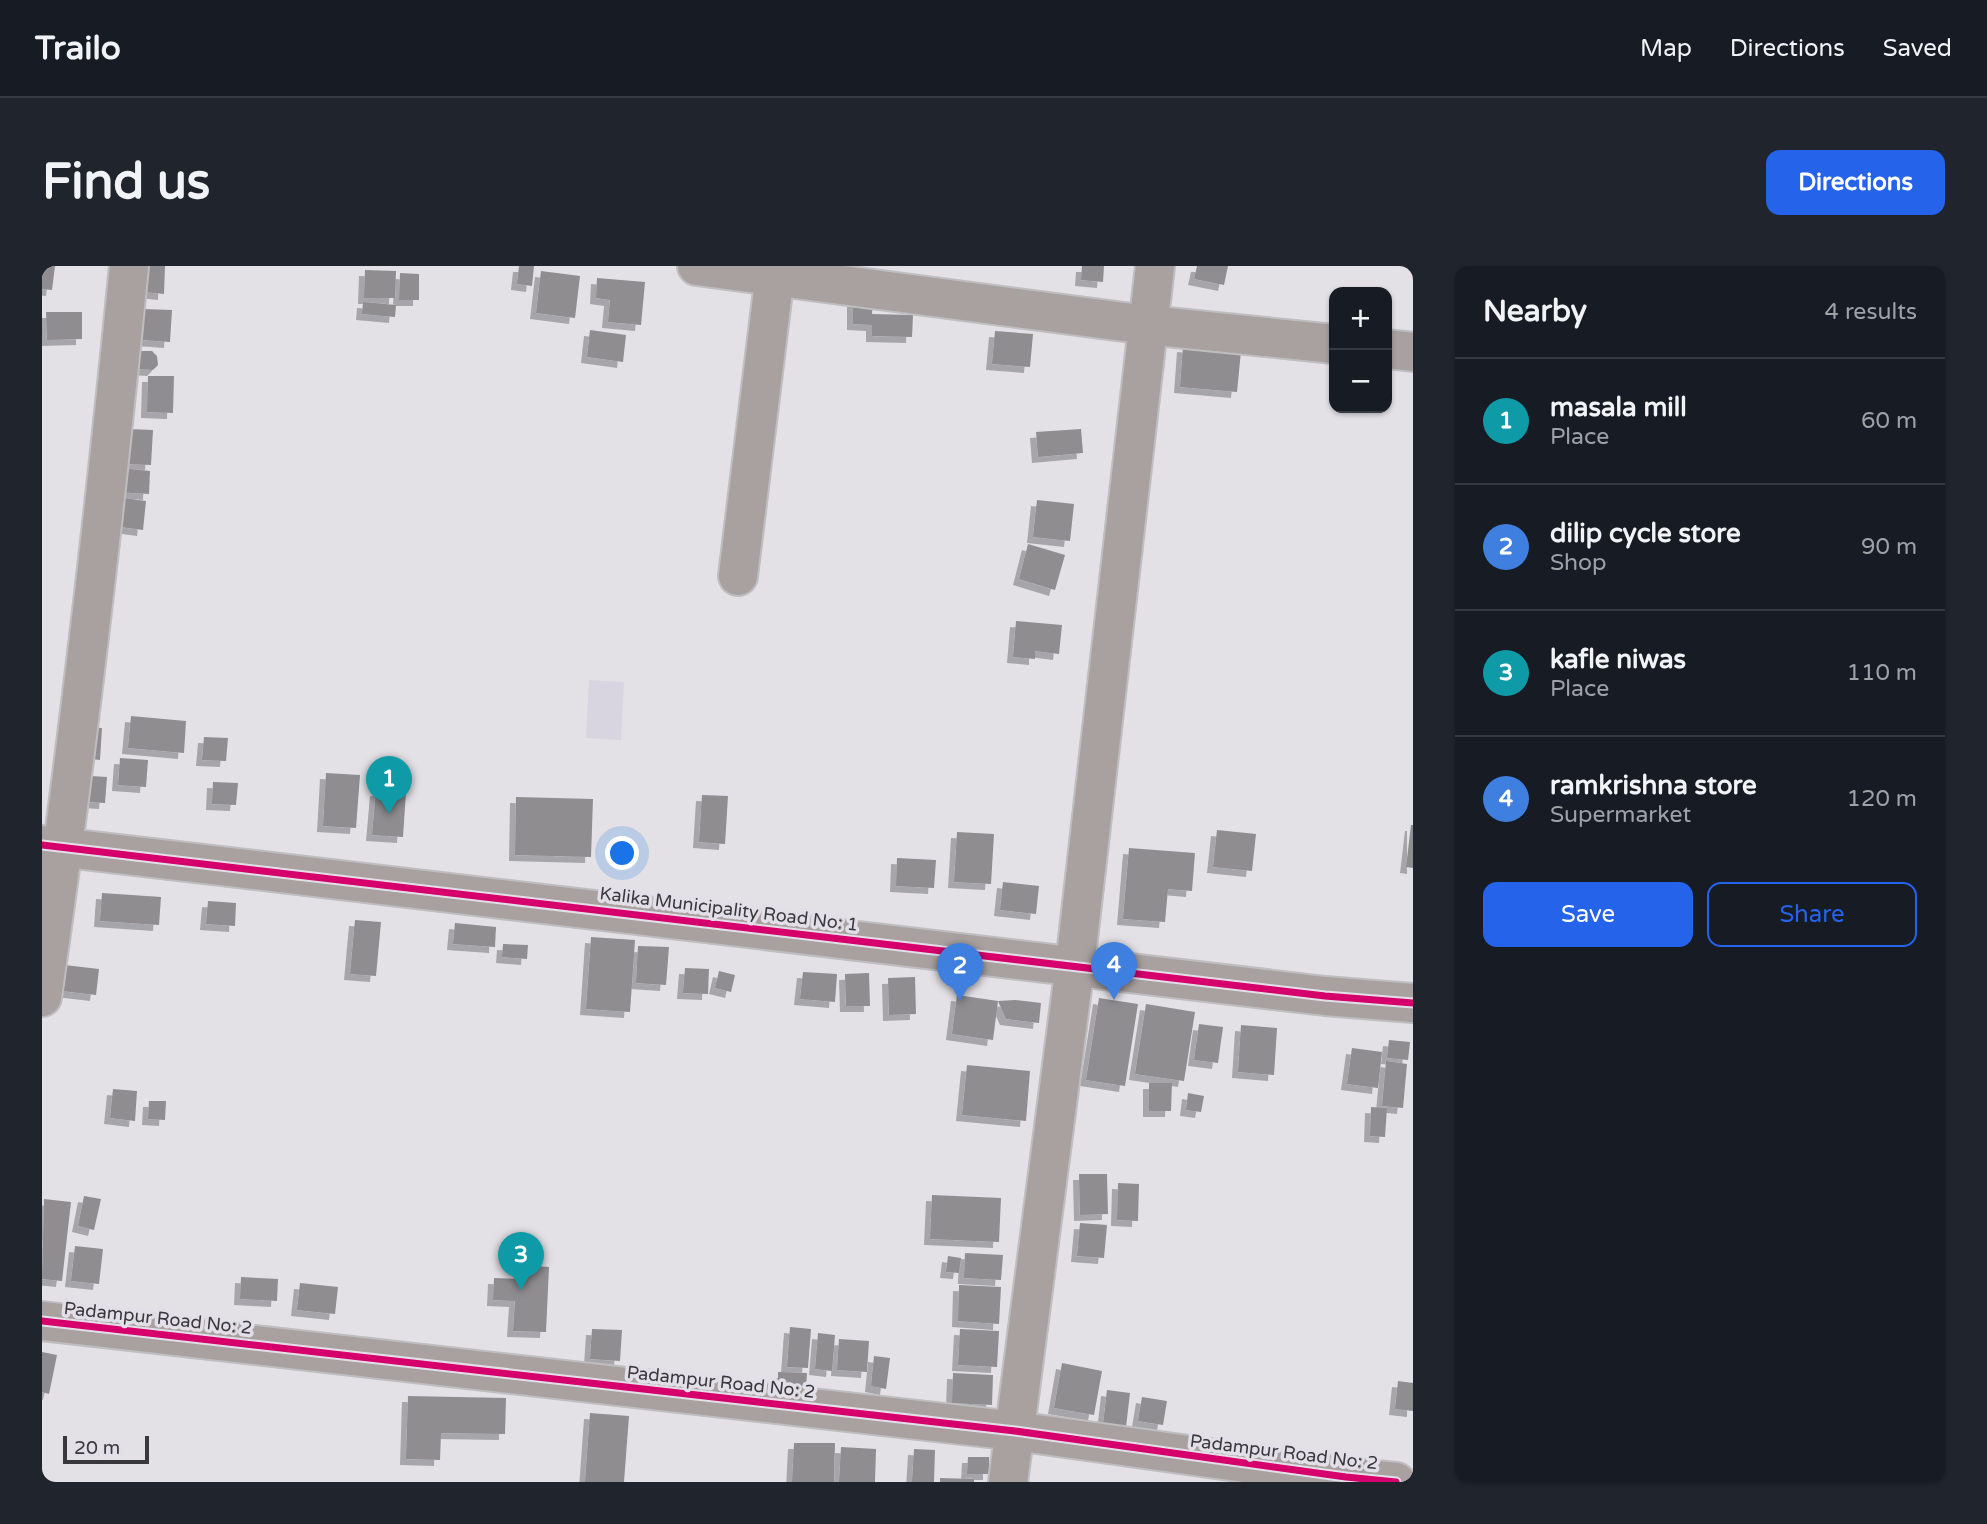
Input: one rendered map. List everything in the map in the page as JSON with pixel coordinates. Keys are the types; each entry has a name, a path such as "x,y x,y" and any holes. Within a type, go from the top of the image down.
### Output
{"street":[{"path":"42,997 53,846 105,504 129,266"},
{"path":"697,266 776,271 1147,325 1329,343"},
{"path":"1008,1482 1075,965 1155,266"},
{"path":"738,576 776,271"},
{"path":"1392,350 1413,352"},
{"name":"Kalika Municipality Road No: 1","path":"53,846 1325,996 1413,1003"},
{"name":"Padampur Road No: 2","path":"42,1321 1015,1431 1396,1482"}],"shaded area":[{"path":"589,680 624,682 621,740 586,738"}],"building":[{"path":"42,266 55,266 52,290 42,289"},
{"path":"146,266 165,266 164,294 145,292"},
{"path":"519,266 534,266 532,286 517,284"},
{"path":"1082,266 1104,266 1103,282 1081,280"},
{"path":"1197,266 1228,266 1224,285 1194,279"},
{"path":"365,270 396,271 395,298 364,298"},
{"path":"541,271 580,276 575,318 536,313"},
{"path":"400,273 419,274 419,300 399,300"},
{"path":"597,278 645,282 641,325 608,322 610,300 596,298"},
{"path":"853,300 873,300 872,314 913,315 912,337 872,336 872,325 853,324"},
{"path":"363,302 396,305 395,317 362,314"},
{"path":"144,309 172,310 170,342 143,340"},
{"path":"46,312 82,312 82,339 47,340"},
{"path":"590,330 626,335 623,362 587,357"},
{"path":"995,331 1033,334 1030,367 992,364"},
{"path":"1183,346 1241,351 1237,392 1180,387"},
{"path":"138,351 152,351 157,356 158,365 153,370 137,369"},
{"path":"148,376 174,376 173,413 147,412"},
{"path":"128,429 153,430 151,465 126,464"},
{"path":"1081,429 1083,453 1038,457 1036,432"},
{"path":"119,468 150,471 149,494 117,492"},
{"path":"116,497 146,501 143,530 113,526"},
{"path":"1037,500 1074,504 1070,541 1033,537"},
{"path":"1028,544 1065,555 1055,590 1019,579"},
{"path":"1016,621 1062,625 1059,654 1035,651 1035,659 1013,657"},
{"path":"131,716 186,721 184,753 128,748"},
{"path":"85,727 102,728 100,760 83,758"},
{"path":"204,737 228,738 226,761 202,760"},
{"path":"120,758 148,760 146,787 118,785"},
{"path":"326,773 360,775 356,828 323,826"},
{"path":"75,775 107,777 105,803 73,801"},
{"path":"213,782 238,783 236,805 212,804"},
{"path":"376,790 406,792 403,837 372,835"},
{"path":"702,795 728,796 725,844 699,842"},
{"path":"516,797 593,799 591,857 515,855"},
{"path":"1413,825 1413,868 1406,867"},
{"path":"1217,830 1256,834 1252,871 1213,867"},
{"path":"957,832 994,834 991,884 954,882"},
{"path":"1129,848 1195,853 1192,891 1168,889 1165,922 1123,919"},
{"path":"897,858 936,860 934,888 896,886"},
{"path":"1003,882 1039,886 1036,914 1000,910"},
{"path":"102,893 161,897 159,925 100,921"},
{"path":"208,901 236,903 235,926 206,924"},
{"path":"355,920 381,922 376,976 350,974"},
{"path":"455,923 496,927 495,947 453,944"},
{"path":"591,937 635,940 630,1012 586,1009"},
{"path":"503,944 528,945 527,959 502,957"},
{"path":"638,946 669,947 666,985 636,983"},
{"path":"56,964 99,969 96,995 53,990"},
{"path":"685,968 709,969 708,994 683,993"},
{"path":"719,971 735,975 731,992 715,988"},
{"path":"803,972 837,974 835,1002 800,999"},
{"path":"869,973 870,1006 846,1006 845,974"},
{"path":"915,977 916,1014 889,1015 888,978"},
{"path":"957,995 998,1001 993,1040 952,1034"},
{"path":"1099,998 1138,1004 1125,1086 1086,1080"},
{"path":"998,1001 1041,1003 1039,1023 1006,1019"},
{"path":"1146,1004 1195,1012 1184,1081 1135,1074"},
{"path":"1199,1024 1223,1027 1218,1063 1194,1060"},
{"path":"1241,1025 1277,1028 1274,1075 1238,1072"},
{"path":"1389,1040 1410,1042 1408,1060 1387,1058"},
{"path":"1352,1048 1382,1052 1378,1088 1347,1084"},
{"path":"1386,1061 1407,1064 1403,1108 1382,1106"},
{"path":"967,1065 1030,1071 1026,1121 962,1115"},
{"path":"1149,1083 1172,1083 1171,1111 1149,1111"},
{"path":"113,1089 137,1091 135,1121 110,1118"},
{"path":"1188,1093 1204,1096 1201,1112 1186,1110"},
{"path":"149,1101 166,1101 165,1120 148,1119"},
{"path":"1371,1107 1387,1108 1385,1137 1370,1136"},
{"path":"1079,1174 1107,1174 1108,1214 1080,1215"},
{"path":"1118,1183 1139,1184 1138,1221 1117,1220"},
{"path":"932,1195 1001,1198 999,1242 930,1239"},
{"path":"84,1196 101,1199 94,1230 78,1226"},
{"path":"44,1199 71,1202 62,1281 42,1279"},
{"path":"1080,1223 1107,1225 1104,1258 1077,1256"},
{"path":"75,1246 103,1249 99,1284 71,1281"},
{"path":"965,1253 1003,1255 1001,1280 964,1278"},
{"path":"948,1256 961,1258 959,1273 946,1272"},
{"path":"523,1265 549,1267 546,1332 513,1331 515,1301 493,1300 494,1278 523,1279"},
{"path":"241,1277 278,1279 277,1301 240,1299"},
{"path":"300,1283 338,1287 335,1314 297,1310"},
{"path":"959,1285 1001,1287 999,1324 958,1321"},
{"path":"790,1327 811,1329 808,1368 787,1367"},
{"path":"592,1329 622,1330 620,1361 590,1359"},
{"path":"960,1329 999,1331 997,1367 958,1365"},
{"path":"818,1333 835,1335 832,1371 815,1369"},
{"path":"839,1339 869,1341 867,1372 837,1370"},
{"path":"42,1352 57,1355 49,1394 42,1392"},
{"path":"874,1356 890,1358 886,1389 871,1386"},
{"path":"1062,1363 1102,1371 1094,1415 1054,1408"},
{"path":"778,1372 807,1373 806,1389 778,1388"},
{"path":"953,1373 993,1375 992,1405 952,1403"},
{"path":"1398,1381 1413,1383 1413,1411 1395,1409"},
{"path":"1107,1390 1130,1393 1126,1427 1103,1425"},
{"path":"408,1396 506,1398 505,1434 441,1433 440,1460 406,1459"},
{"path":"1142,1397 1167,1401 1163,1425 1138,1421"},
{"path":"590,1413 629,1416 624,1482 585,1482"},
{"path":"794,1443 835,1443 834,1482 792,1482"},
{"path":"841,1447 876,1449 875,1482 839,1482"},
{"path":"914,1449 935,1450 934,1482 912,1482"},
{"path":"968,1457 989,1457 989,1474 967,1474"},
{"path":"940,1478 974,1479 974,1482 940,1482"}],"cycle path":[{"path":"42,845 1325,996 1413,1003"},
{"path":"42,1321 1015,1431 1396,1482"}],"place":[{"name":"masala mill","path":"389,814"},
{"name":"ramkrishna store","path":"1114,1000"},
{"name":"dilip cycle store","path":"960,1001"},
{"name":"kafle niwas","path":"521,1290"}]}
